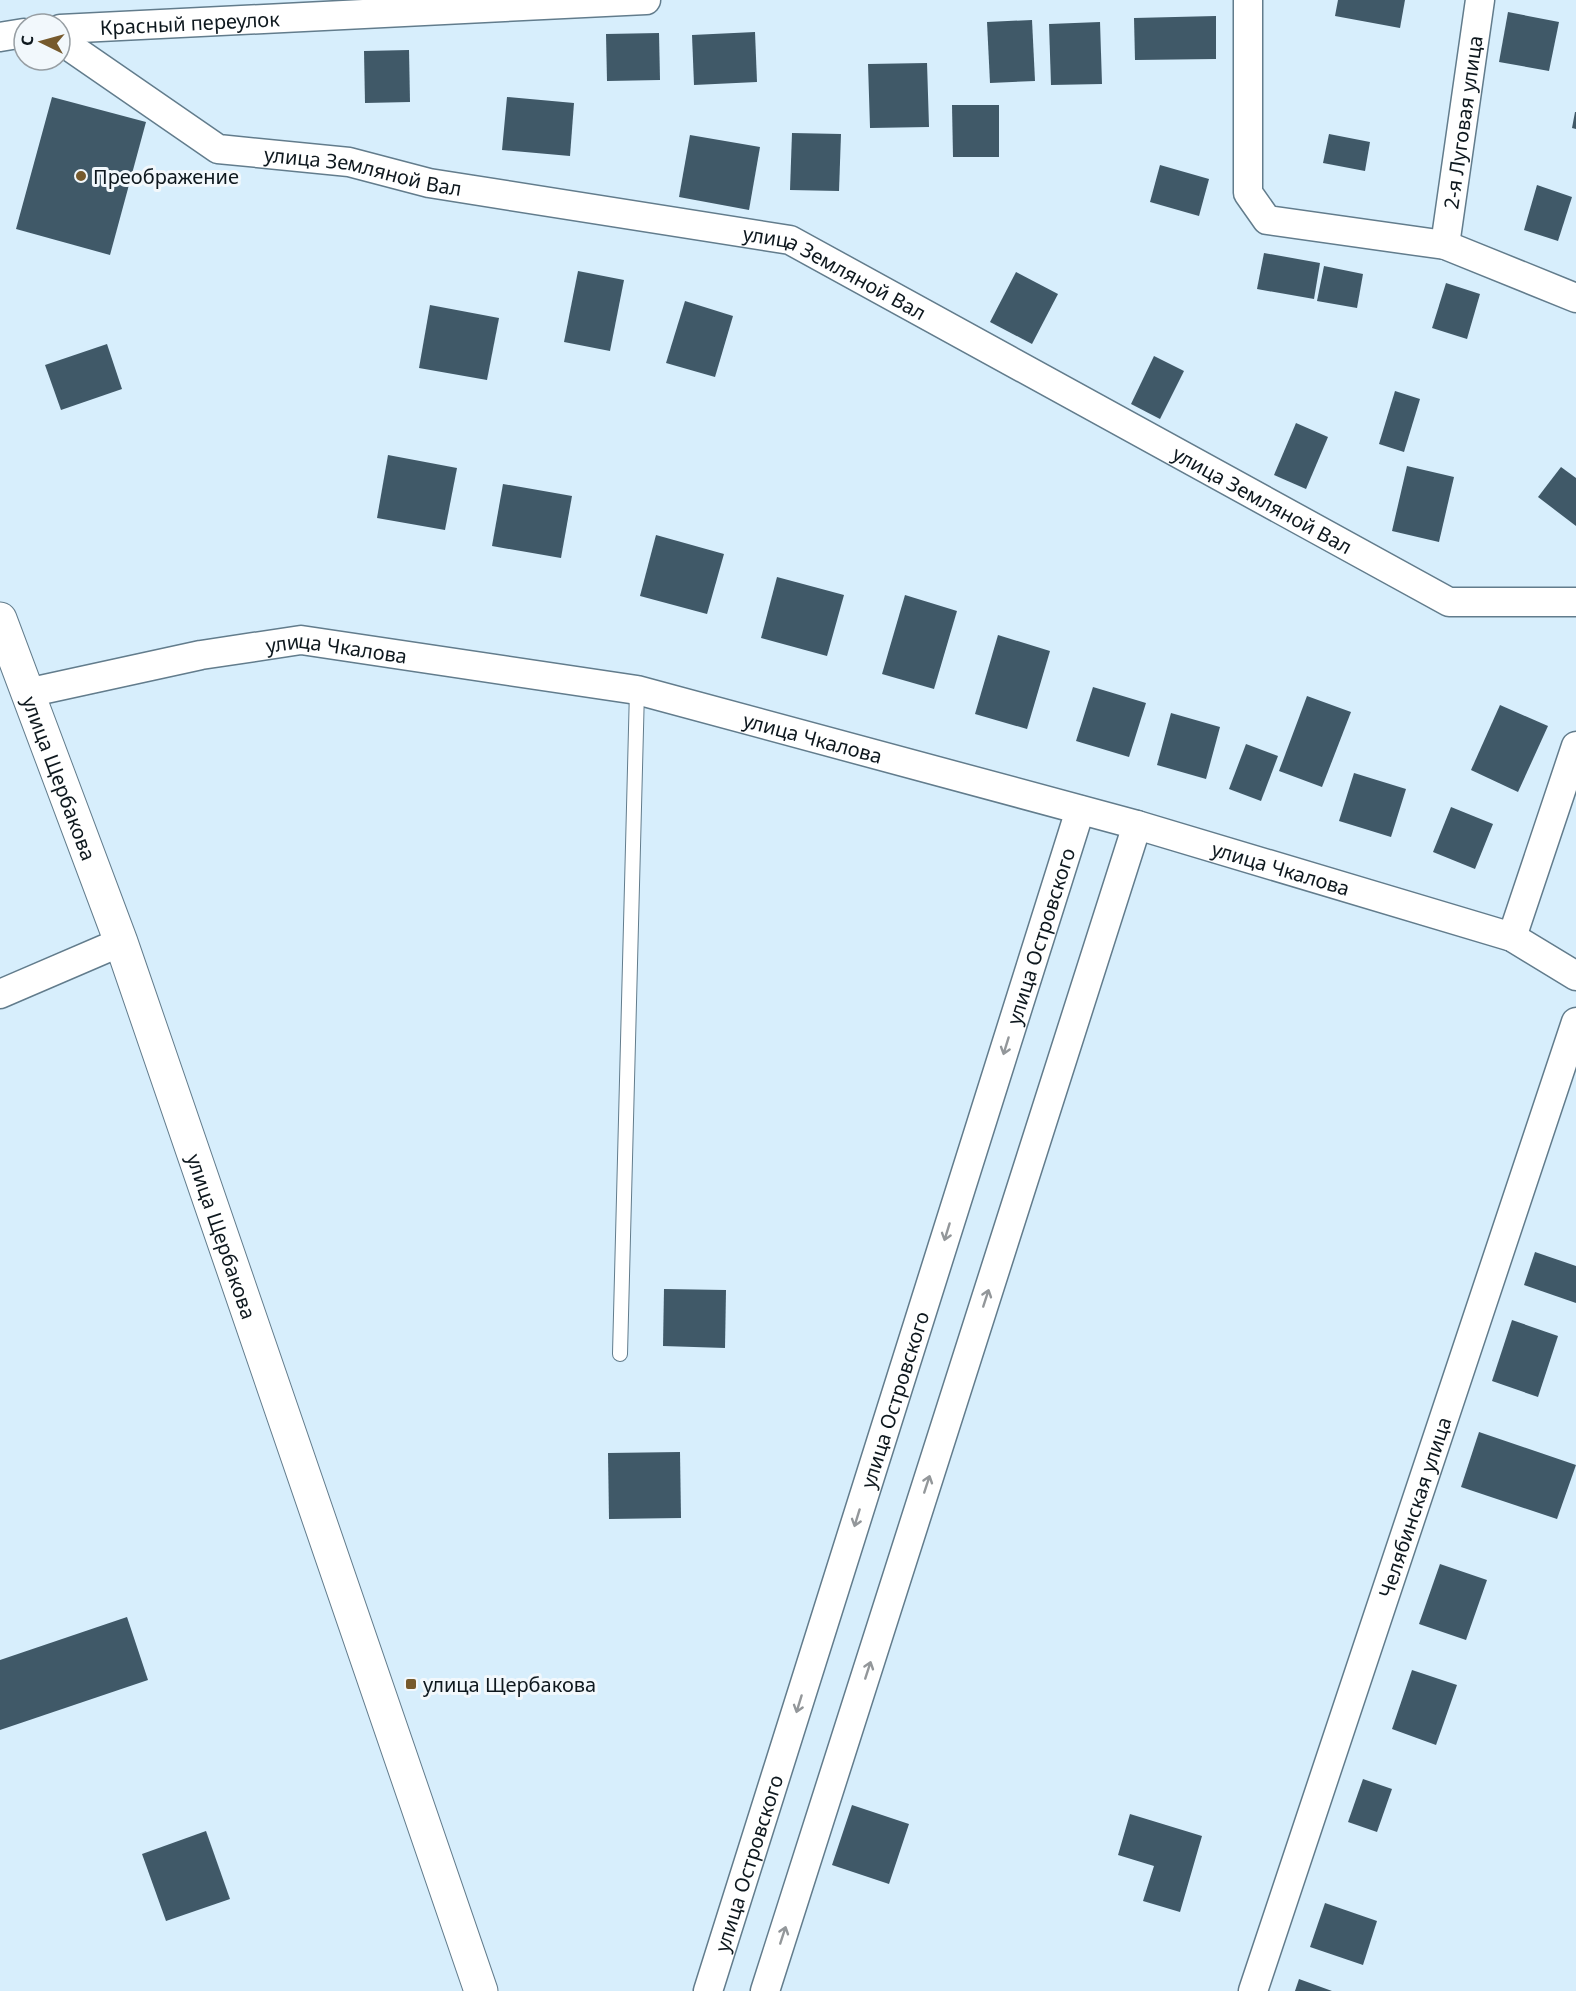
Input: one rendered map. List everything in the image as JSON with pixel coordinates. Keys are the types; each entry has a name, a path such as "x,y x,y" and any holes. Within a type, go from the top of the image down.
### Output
{"street":[{"name":"Красный переулок","path":"72,28 646,0"},
{"path":"1248,0 1248,193 1267,220 1445,245 1576,298"},
{"name":"2-я Луговая улица","path":"1445,245 1480,0"},
{"name":"улица Земляной Вал","path":"72,48 218,149 349,162 429,183 790,240 1449,602 1576,602"},
{"name":"улица Щербакова","path":"0,619 122,942 481,1991"},
{"name":"улица Чкалова","path":"27,693 201,655 301,640 637,690 1137,825 1512,937 1576,976"},
{"path":"1512,937 1576,746"},
{"name":"улица Островского","path":"708,1991 1080,810"},
{"path":"765,1991 1137,825"},
{"path":"0,994 122,942"},
{"name":"Челябинская улица","path":"1253,1991 1576,1022"}],"lane":[{"path":"620,1354 637,690"}],"building":[{"path":"1338,0 1405,0 1400,28 1335,16"},
{"path":"1508,12 1559,22 1549,71 1499,62"},
{"path":"1216,16 1216,59 1135,60 1134,18"},
{"path":"1032,20 1035,81 990,83 987,22"},
{"path":"1100,22 1102,84 1051,85 1049,24"},
{"path":"755,32 757,82 694,85 692,35"},
{"path":"659,33 660,80 607,81 606,34"},
{"path":"409,50 410,102 365,103 364,51"},
{"path":"927,63 929,127 870,128 868,64"},
{"name":"Преображение","path":"52,97 146,122 110,255 16,229"},
{"path":"507,97 574,103 570,156 502,150"},
{"path":"952,105 999,105 999,157 953,157"},
{"path":"1576,112 1576,129 1572,128"},
{"path":"792,133 841,134 839,191 790,190"},
{"path":"1329,134 1370,142 1365,171 1323,163"},
{"path":"690,135 760,147 749,210 679,197"},
{"path":"1160,165 1209,179 1199,216 1150,202"},
{"path":"1537,185 1572,197 1558,241 1524,230"},
{"path":"1264,253 1320,263 1314,299 1257,289"},
{"path":"1324,266 1363,274 1357,308 1317,301"},
{"path":"578,271 624,280 610,351 564,342"},
{"path":"1016,272 1058,294 1032,344 990,322"},
{"path":"1446,283 1480,294 1467,339 1432,328"},
{"path":"685,301 733,316 715,377 666,363"},
{"path":"430,305 499,318 487,380 419,368"},
{"path":"107,344 122,389 61,410 45,365"},
{"path":"1154,356 1184,371 1160,419 1131,404"},
{"path":"1395,391 1420,399 1404,452 1379,444"},
{"path":"1296,423 1328,437 1306,489 1274,475"},
{"path":"388,455 457,468 445,530 377,518"},
{"path":"1407,466 1454,477 1439,542 1392,531"},
{"path":"1561,467 1576,478 1576,526 1538,497"},
{"path":"503,484 572,496 561,558 492,546"},
{"path":"656,535 724,554 707,614 640,596"},
{"path":"777,577 844,595 827,656 761,638"},
{"path":"905,595 957,611 934,689 882,674"},
{"path":"998,635 1050,651 1027,729 975,714"},
{"path":"1093,687 1146,703 1129,757 1076,741"},
{"path":"1307,696 1351,712 1322,787 1279,771"},
{"path":"1500,705 1548,726 1518,792 1471,770"},
{"path":"1171,713 1220,727 1206,779 1157,765"},
{"path":"1246,744 1278,756 1261,801 1229,789"},
{"path":"1354,773 1406,789 1391,837 1339,821"},
{"path":"1451,807 1493,824 1475,869 1433,852"},
{"path":"1535,1252 1576,1266 1576,1303 1524,1285"},
{"path":"664,1289 726,1290 725,1348 663,1346"},
{"path":"1512,1320 1558,1336 1538,1397 1492,1381"},
{"path":"1479,1432 1576,1465 1557,1519 1461,1487"},
{"path":"680,1452 681,1518 609,1519 608,1453"},
{"path":"1440,1564 1487,1580 1466,1640 1419,1624"},
{"path":"127,1617 148,1680 0,1730 0,1660"},
{"path":"1412,1670 1457,1685 1436,1745 1392,1729"},
{"path":"1363,1779 1392,1789 1377,1832 1348,1822"},
{"path":"852,1805 909,1824 889,1884 832,1865"},
{"path":"1130,1814 1202,1836 1180,1912 1143,1901 1154,1866 1118,1855"},
{"path":"206,1831 230,1899 166,1921 142,1854"},
{"path":"1325,1903 1377,1921 1363,1965 1310,1947"},
{"path":"1299,1979 1332,1991 1295,1991"}],"place":[{"name":"Преображение","path":"81,176"},
{"name":"улица Щербакова","path":"411,1684"}]}
